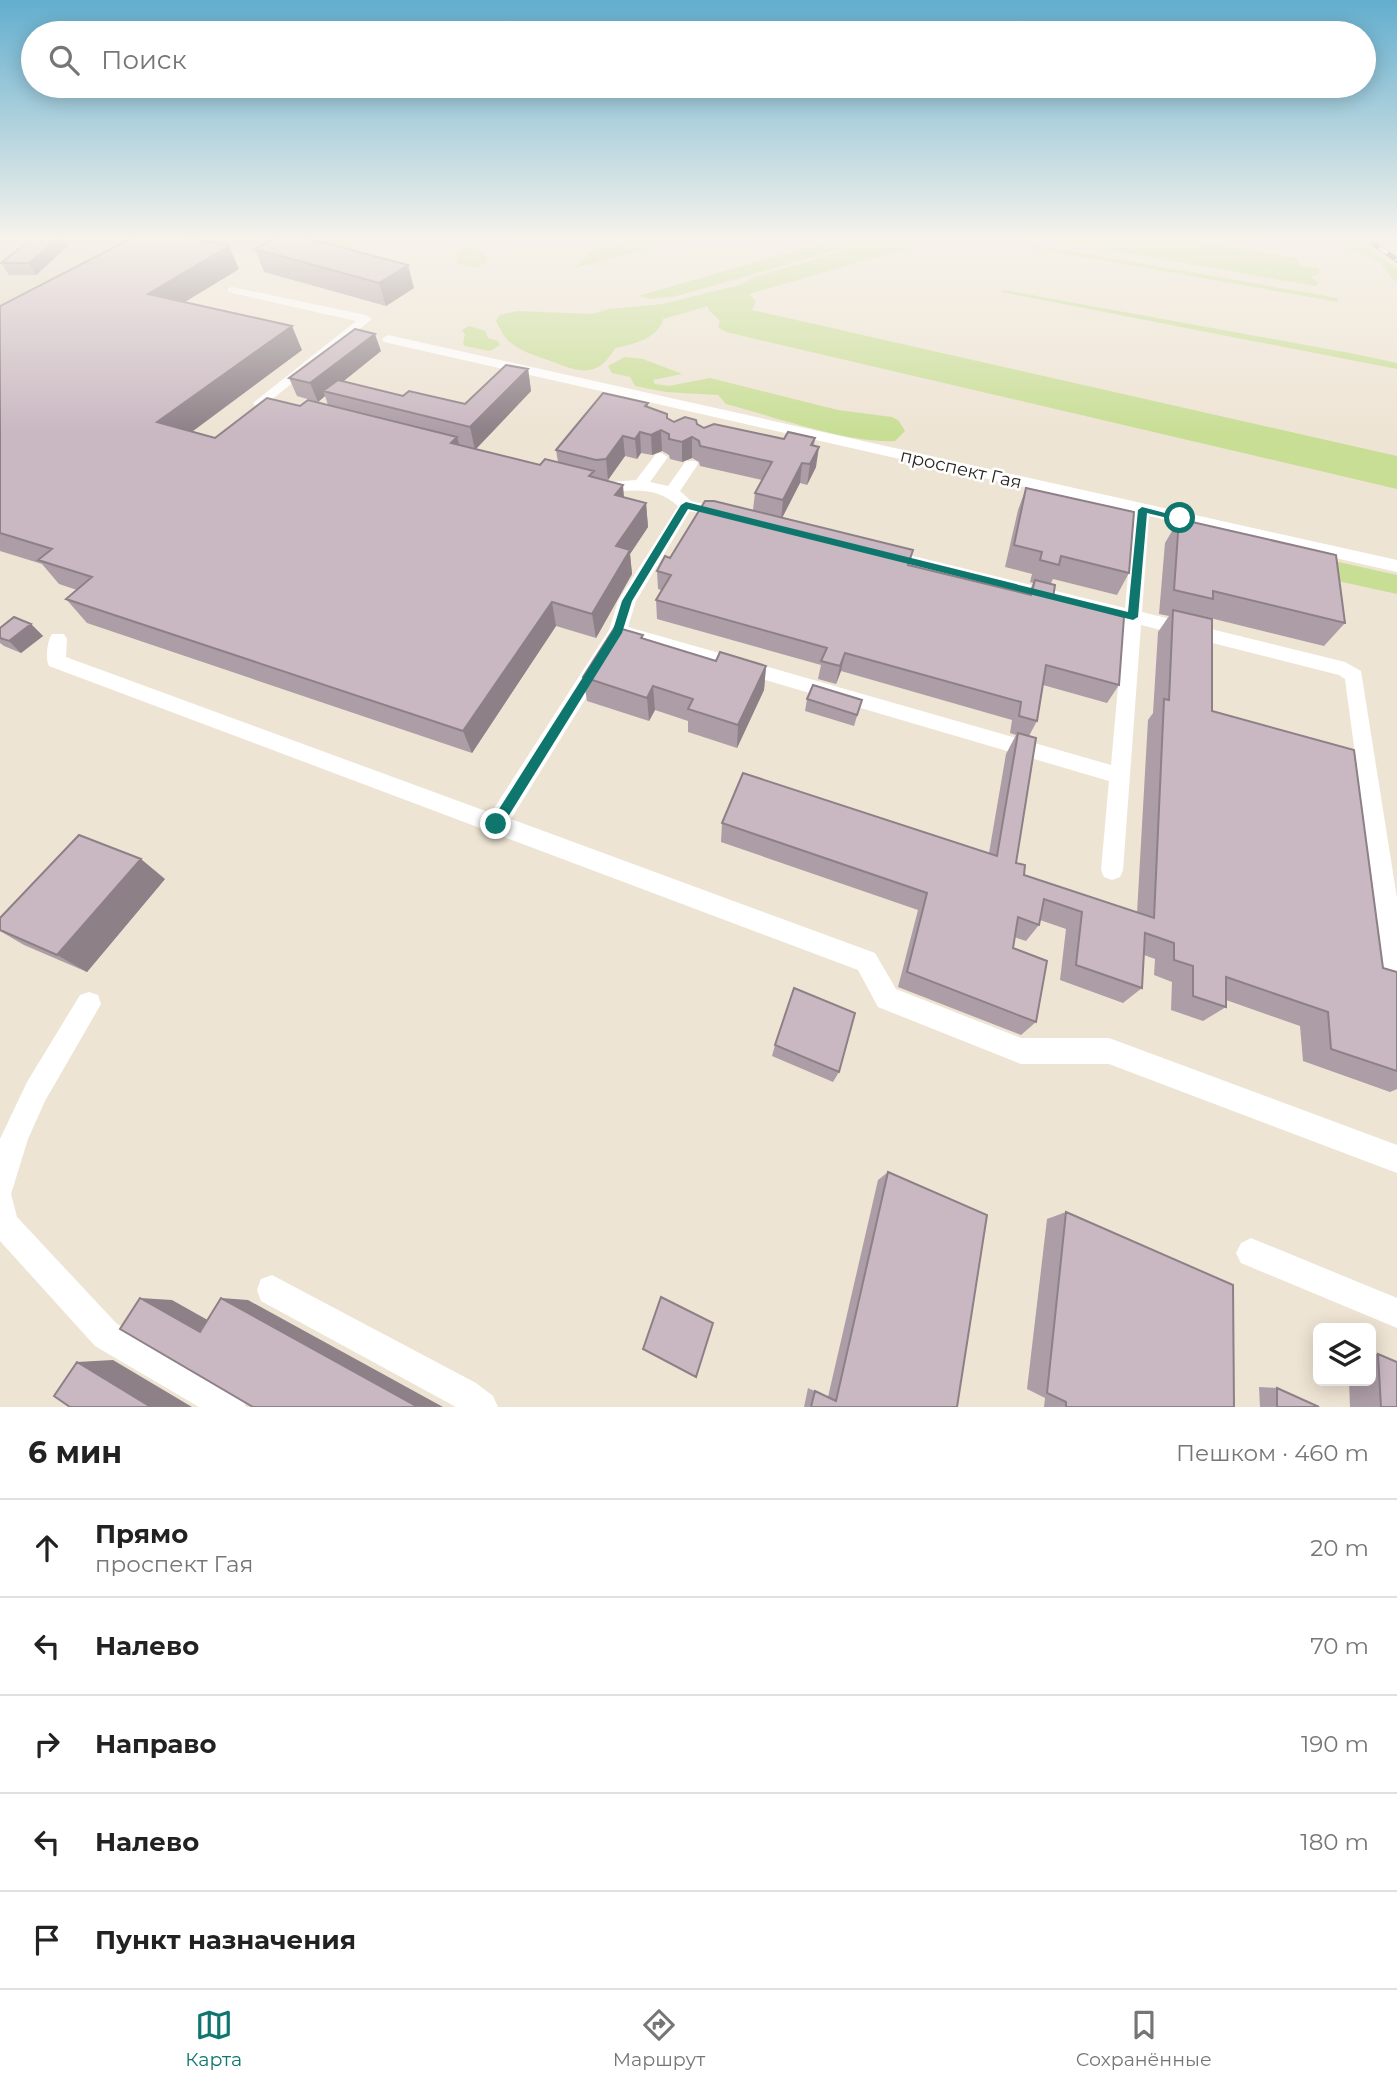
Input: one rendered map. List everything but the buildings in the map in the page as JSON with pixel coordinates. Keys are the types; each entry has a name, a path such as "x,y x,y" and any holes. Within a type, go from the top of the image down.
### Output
{"street":[{"path":"286,302 366,319 260,403 301,413"},
{"name":"проспект Гая","path":"388,340 526,371 692,414 1397,566"},
{"path":"641,484 661,457"},
{"path":"496,824 618,631 627,601 679,499 691,464"},
{"path":"585,484 598,488 641,484 740,519"},
{"path":"1112,870 1142,510"},
{"path":"862,549 1345,669 1354,676 1397,978"},
{"path":"618,631 1119,776"},
{"path":"58,639 56,661 866,961 887,998 1021,1051 1109,1051 1397,1159"},
{"path":"0,1186 5,1160 27,1108 89,1004"},
{"path":"0,1203 4,1224 106,1335 230,1407"},
{"path":"1251,1253 1397,1312"},
{"path":"272,1290 465,1394 482,1407"}],"shaded area":[{"path":"0,302 42,302 0,328"}],"green space":[{"path":"671,302 756,302 752,310 1397,456 1397,489 726,332 718,327 720,321 708,306 663,319 651,336 637,343 615,348 600,366 584,370 566,367 519,348 506,338 496,321 500,315 517,311 592,314 609,309"},
{"path":"1052,302 1067,302 1355,354 1397,363 1397,369"},
{"path":"469,326 485,331 488,338 498,341 500,345 490,351 465,346 465,334 462,330"},
{"path":"625,357 643,359 682,374 653,380 655,384 669,386 710,378 838,410 892,417 899,421 905,431 895,441 856,438 726,404 718,395 666,392 635,386 630,377 612,373 608,366"},
{"path":"1176,526 1397,575 1397,594 1242,560 1173,533 1169,527"}],"route":[{"path":"496,824 618,631 627,601 686,505 1133,617 1142,510 1180,518"}]}
